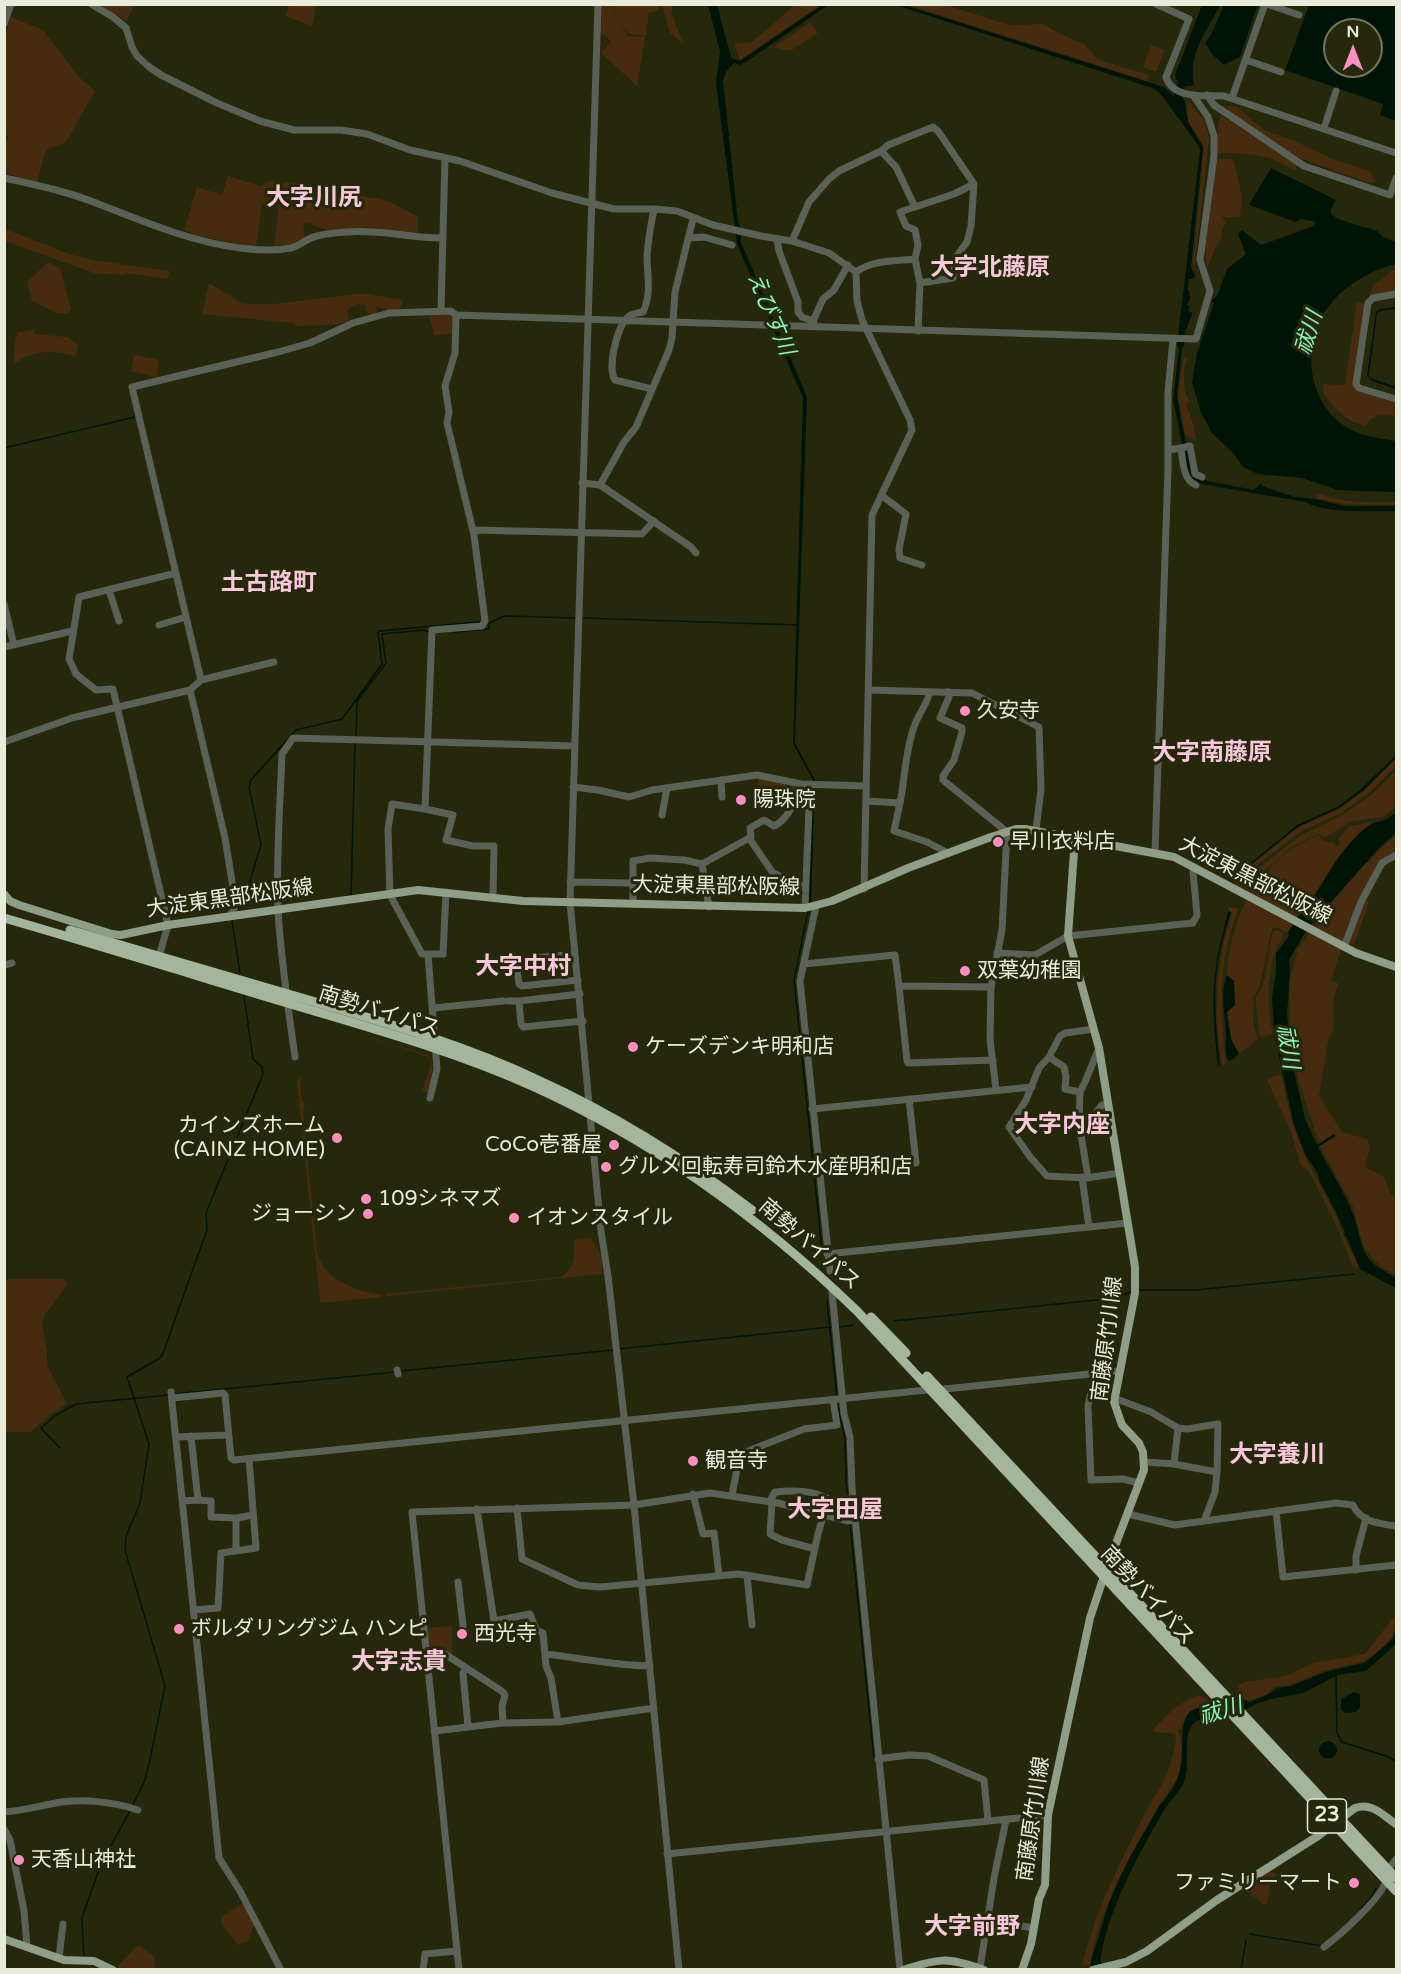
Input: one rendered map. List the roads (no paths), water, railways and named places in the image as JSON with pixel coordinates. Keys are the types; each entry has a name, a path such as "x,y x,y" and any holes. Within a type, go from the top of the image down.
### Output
{"highway":[{"name":"南勢バイパス","path":"4,911 158,960"},
{"name":"南勢バイパス","path":"4,918 158,960 496,1061 590,1105 653,1141 703,1174 761,1217 805,1254 886,1331 1106,1572 1391,1876 1396,1891"},
{"name":"南勢バイパス","path":"436,1044 527,1084 591,1116 700,1180 756,1221 805,1262 857,1311 1106,1572"}],"main road":[{"name":"大淀東黒部松阪線","path":"4,894 14,904 112,934 418,890 493,898 570,902 805,908 832,902 909,868 1007,831 1036,830 1174,857 1371,960 1396,967"},
{"name":"南藤原竹川線","path":"1022,1970 1031,1944 1039,1899 1045,1885 1048,1815 1090,1618 1145,1462 1139,1443 1122,1425 1118,1417 1114,1398 1135,1291 1136,1268 1099,1048 1068,936 1075,838"},
{"path":"1093,1970 1124,1966 1217,1900 1356,1808 1367,1806 1396,1824"},
{"path":"4,1939 74,1962 84,1960 99,1962 113,1970"},
{"path":"902,1970 943,1959 982,1969"}],"street":[{"path":"4,24 11,4"},
{"path":"91,4 126,28 137,56 160,75 221,105 283,128 353,131 410,150 495,172 552,193 614,209 654,208 677,211 693,219 738,231 792,241 829,253 856,272"},
{"path":"598,4 570,902 602,1231 634,1505 679,1970"},
{"path":"1156,4 1189,19 1166,77 1171,87 1193,95 1232,98 1396,153"},
{"path":"1232,98 1266,4 1299,15"},
{"path":"1245,60 1281,72"},
{"path":"1324,128 1336,91"},
{"path":"201,680 132,387 310,343 353,323 388,313 441,310 451,310 456,315 1196,339 1210,291 1200,260 1214,156 1214,136 1208,117 1193,95"},
{"path":"1207,95 1214,105 1304,166 1390,195 1396,178"},
{"path":"792,241 804,211 822,186 839,171 881,151 888,144 933,127 938,130 974,184 971,226 967,242 956,257 953,278 920,283"},
{"path":"881,151 896,167 915,207"},
{"path":"441,310 445,158"},
{"path":"4,178 20,180 90,201 129,218 194,239 241,248 285,249 322,234 360,231 383,231 421,238 442,238"},
{"path":"918,331 920,283 915,259 918,246 915,230 906,226 900,212 954,194 974,184"},
{"path":"652,389 615,380 612,375 613,356 624,321 629,316 643,312 646,306 650,286 647,257 654,208"},
{"path":"600,485 624,442 636,427 669,350 675,292 693,219"},
{"path":"688,238 704,237 732,245"},
{"path":"777,239 779,251 798,302 798,312 819,327"},
{"path":"864,889 872,517 912,430 910,420 856,301 856,272 860,268 878,263 915,259"},
{"path":"813,321 823,299 834,290 848,265"},
{"path":"1396,294 1373,298 1368,303 1356,384 1359,388 1396,399"},
{"path":"425,808 432,633 483,626 485,622 474,530 464,505 464,484 447,423 449,412 445,386 454,353 456,315"},
{"path":"1155,852 1168,392 1173,339"},
{"path":"1168,450 1190,446 1196,474 1202,477"},
{"path":"1184,448 1186,478 1190,483 1196,485"},
{"path":"582,483 600,485 654,520 696,553"},
{"path":"881,495 906,514 900,542 900,558 922,566"},
{"path":"474,530 642,534 654,520"},
{"path":"158,960 168,925 113,689 96,690 76,674 69,659 79,597 176,573"},
{"path":"109,590 119,621"},
{"path":"4,604 14,645"},
{"path":"159,625 186,617"},
{"path":"4,647 72,631"},
{"path":"4,742 72,718 167,691 190,690 201,680 274,662"},
{"path":"190,690 225,838 236,900 233,915"},
{"path":"869,690 972,693 1039,727 1041,789 1036,830"},
{"path":"930,692 914,726 908,747 905,763 906,774 894,831 927,842 948,853"},
{"path":"948,692 949,697 940,718 962,728 962,732 954,760 943,776 943,780 1007,831 1002,930 991,987 990,1039 996,1090"},
{"path":"295,1057 278,910 282,754 296,738 574,746"},
{"path":"573,787 598,789 626,797 667,788 761,776 801,784 866,786"},
{"path":"721,780 722,797"},
{"path":"633,904 633,861 651,858 684,860 702,864 751,837 750,828 764,820 774,826 781,822 796,799 801,784"},
{"path":"805,908 812,784"},
{"path":"662,815 667,788"},
{"path":"866,801 900,803"},
{"path":"446,892 443,954 422,954 390,895 388,829 392,804 425,808 453,815 446,840 474,846 494,846 493,898"},
{"path":"748,838 773,873 805,887"},
{"path":"1343,946 1361,902 1382,863 1396,855"},
{"path":"702,864 709,907"},
{"path":"998,953 1035,955 1068,936 1193,923 1197,915 1193,872 1195,867"},
{"path":"570,882 633,883"},
{"path":"816,906 800,981 830,1271"},
{"path":"504,961 575,954"},
{"path":"428,955 436,1044 436,1073 430,1098"},
{"path":"804,964 896,955 908,1063 993,1060"},
{"path":"516,960 520,986 578,980"},
{"path":"899,986 991,987"},
{"path":"433,1008 580,994"},
{"path":"519,1000 523,1027 583,1021"},
{"path":"1094,1029 1065,1033 1053,1047 1049,1057 1039,1068 1032,1087 1010,1124 1010,1130 1047,1176 1085,1177 1120,1173"},
{"path":"1089,1227 1079,1123 1080,1092 1099,1048"},
{"path":"1049,1057 1064,1067 1065,1089 1080,1092"},
{"path":"812,1110 1032,1087"},
{"path":"909,1099 916,1162"},
{"path":"1079,1123 1089,1122 1102,1105 1108,1104"},
{"path":"827,1254 1128,1223"},
{"path":"732,1495 738,1464 743,1453 804,1429 837,1425 838,1399 832,1292"},
{"path":"945,1389 1119,1371"},
{"path":"1095,1373 1088,1406 1091,1480 1122,1479 1139,1483"},
{"path":"281,1970 240,1891 219,1858 172,1396 223,1393 225,1395 231,1458 234,1460 927,1390"},
{"path":"1114,1398 1150,1412 1178,1428 1187,1429 1218,1424 1215,1492 1204,1521"},
{"path":"838,1399 850,1437 852,1520 902,1970"},
{"path":"1174,1464 1178,1428"},
{"path":"176,1437 228,1435"},
{"path":"191,1436 198,1500"},
{"path":"194,1610 218,1608 220,1553 255,1548 249,1459"},
{"path":"1145,1462 1174,1464 1217,1472"},
{"path":"517,1508 522,1558 578,1585 600,1587 719,1575 747,1575 807,1585 828,1498 789,1490 775,1492 771,1502 770,1534 782,1540 815,1549"},
{"path":"459,1970 412,1512 634,1505 710,1493 771,1502 824,1516 852,1520"},
{"path":"693,1494 703,1534 714,1533 719,1575"},
{"path":"182,1501 211,1501 211,1517 236,1518 253,1515"},
{"path":"1128,1514 1169,1526 1342,1503 1353,1505 1372,1522 1396,1526"},
{"path":"477,1509 494,1621 530,1614 537,1630 543,1633 546,1666 551,1678 558,1722"},
{"path":"1276,1511 1283,1577 1396,1566"},
{"path":"236,1518 236,1551"},
{"path":"1356,1570 1356,1556 1366,1518"},
{"path":"747,1575 752,1625"},
{"path":"458,1582 463,1626"},
{"path":"426,1654 445,1654 503,1692 505,1695 502,1707 503,1723"},
{"path":"545,1654 603,1661 617,1665 650,1666"},
{"path":"466,1668 463,1673 468,1727"},
{"path":"434,1731 503,1723 558,1722 654,1708"},
{"path":"878,1759 909,1755 928,1756 984,1780 988,1821"},
{"path":"4,1812 67,1802 97,1801 134,1809"},
{"path":"668,1854 1048,1815"},
{"path":"982,1969 994,1878 1006,1820"},
{"path":"4,1829 10,1840 24,1911 27,1946"},
{"path":"1324,1947 1357,1919 1383,1888 1391,1876 1390,1867 1396,1859"},
{"path":"989,1920 1034,1928"},
{"path":"58,1958 63,1924"},
{"path":"423,1970 425,1954 457,1951"}],"water":[{"name":"えびす川","path":"708,5 717,5 731,57 741,60 822,5 828,5 746,62 740,65 734,63 726,72 723,80 741,242 807,397 795,743 815,780 811,903 808,903 813,780 793,744 803,398 737,244 716,83 720,51"},
{"path":"896,5 904,5 1164,87 1174,96 1178,83 1175,75 1202,5 1220,5 1196,53 1194,86 1185,86 1181,95 1185,102 1188,122 1203,147 1191,267 1195,275 1194,279 1189,279 1190,293 1188,295 1191,296 1187,305 1190,306 1188,311 1193,313 1185,332 1177,397 1192,475 1197,479 1254,490 1261,483 1262,486 1294,497 1316,499 1344,506 1396,506 1396,511 1349,511 1325,508 1305,502 1196,483 1189,477 1173,400 1179,349 1177,345 1200,150 1163,97 1155,89"},
{"path":"1224,5 1258,5 1240,57 1224,65 1212,54 1205,43"},
{"path":"1309,5 1396,5 1396,121 1380,115 1383,104 1285,70"},
{"name":"祓川","path":"1271,168 1336,200 1331,214 1338,219 1377,231 1383,237 1396,242 1396,264 1379,269 1354,282 1334,300 1323,315 1312,350 1312,368 1315,386 1322,402 1333,417 1348,428 1360,433 1396,441 1396,492 1338,490 1302,478 1258,474 1243,467 1233,453 1212,433 1201,413 1192,382 1197,353 1214,303 1211,302 1218,294 1227,269 1246,254 1238,234 1242,230 1261,245 1314,226 1316,222 1301,219 1296,222 1249,205"},
{"path":"1396,307 1396,309 1380,311 1377,314 1369,375 1396,389 1372,381 1367,375 1376,312 1380,309"},
{"path":"1396,755 1396,758 1364,790 1339,808 1298,827 1244,870 1239,883 1237,882 1242,870 1297,825 1337,807 1360,790"},
{"path":"1396,813 1396,833 1378,849 1311,925 1297,918 1359,833 1371,824"},
{"path":"1228,911 1231,912 1216,975 1216,1026 1220,1065 1218,1065 1213,1004 1217,959"},
{"name":"祓川","path":"1293,925 1306,931 1289,960 1287,1014 1291,1058 1305,1119 1317,1145 1334,1134 1336,1136 1318,1147 1343,1192 1355,1219 1366,1254 1375,1265 1396,1278 1396,1288 1360,1269 1317,1172 1306,1156 1294,1125 1275,1038 1272,998 1276,953 1289,936 1288,932"},
{"path":"1227,975 1234,981 1235,1005 1227,1012 1231,1039 1239,1054 1230,1061 1226,1053 1223,998"},
{"name":"祓川","path":"1396,1629 1394,1646 1366,1671 1338,1675 1303,1693 1271,1699 1245,1710 1225,1714 1208,1721 1205,1719 1196,1722 1191,1727 1188,1735 1184,1782 1163,1812 1126,1882 1105,1938 1101,1958 1102,1969 1090,1969 1118,1882 1142,1836 1177,1780 1180,1772 1183,1727 1188,1714 1195,1709 1218,1707 1238,1698 1250,1702 1277,1688 1291,1686 1326,1672 1364,1663 1393,1638"},
{"path":"1354,1692 1360,1694 1360,1707 1356,1712 1345,1713 1341,1710 1341,1699"},
{"path":"1328,1741 1334,1744 1337,1750 1334,1756 1328,1759 1322,1756 1319,1750 1322,1744"}],"waterway":[{"path":"4,448 135,417"},
{"path":"453,632 489,629 489,623 504,616 575,618"},
{"path":"583,618 797,625"},
{"path":"237,910 245,897 261,845 249,787 251,780 296,730 342,719 382,664 379,631 480,622"},
{"path":"356,737 357,701 386,663 382,634 424,630 430,633"},
{"path":"351,896 355,742"},
{"path":"808,912 794,980 822,1251"},
{"path":"232,920 240,973"},
{"path":"132,1806 144,1783 165,1686 125,1550 126,1536 140,1503 149,1444 127,1377 160,1358 163,1353 207,1230 206,1213 263,1074 262,1067 253,1059 244,996"},
{"path":"1138,1290 1195,1290 1354,1274"},
{"path":"894,1321 1116,1298 1133,1291"},
{"path":"827,1301 837,1398"},
{"path":"839,1327 853,1325"},
{"path":"618,1349 831,1327"},
{"path":"400,1371 614,1350"},
{"path":"174,1394 396,1372"},
{"path":"60,1448 41,1428 56,1415 76,1404 169,1395"},
{"path":"837,1402 845,1438 846,1482 850,1516"},
{"path":"850,1524 874,1759"},
{"path":"1336,1676 1337,1733 1342,1742 1396,1761"},
{"path":"84,1957 82,1918 101,1864 130,1811"},
{"path":"1361,1909 1372,1897 1376,1888"},
{"path":"1250,1934 1323,1946"},
{"path":"1241,1970 1246,1940"}],"place":[{"name":"久安寺","path":"965,711"},
{"name":"陽珠院","path":"741,800"},
{"name":"早川衣料店","path":"998,842"},
{"name":"双葉幼稚園","path":"965,971"},
{"name":"ケーズデンキ明和店","path":"633,1047"},
{"name":"カインズホーム (CAINZ HOME)","path":"337,1138"},
{"name":"CoCo壱番屋","path":"614,1145"},
{"name":"グルメ回転寿司鈴木水産明和店","path":"606,1167"},
{"name":"109シネマズ","path":"366,1199"},
{"name":"ジョーシン","path":"368,1214"},
{"name":"イオンスタイル","path":"514,1218"},
{"name":"観音寺","path":"693,1461"},
{"name":"ボルダリングジム ハンピ","path":"179,1629"},
{"name":"西光寺","path":"462,1634"},
{"name":"天香山神社","path":"19,1860"},
{"name":"ファミリーマート","path":"1354,1883"}],"district":[{"name":"大字川尻","path":"314,199"},
{"name":"大字北藤原","path":"990,269"},
{"name":"土古路町","path":"269,584"},
{"name":"大字南藤原","path":"1212,754"},
{"name":"大字中村","path":"523,968"},
{"name":"大字内座","path":"1062,1126"},
{"name":"大字養川","path":"1277,1456"},
{"name":"大字田屋","path":"835,1511"},
{"name":"大字志貴","path":"399,1663"},
{"name":"大字前野","path":"972,1928"}]}
